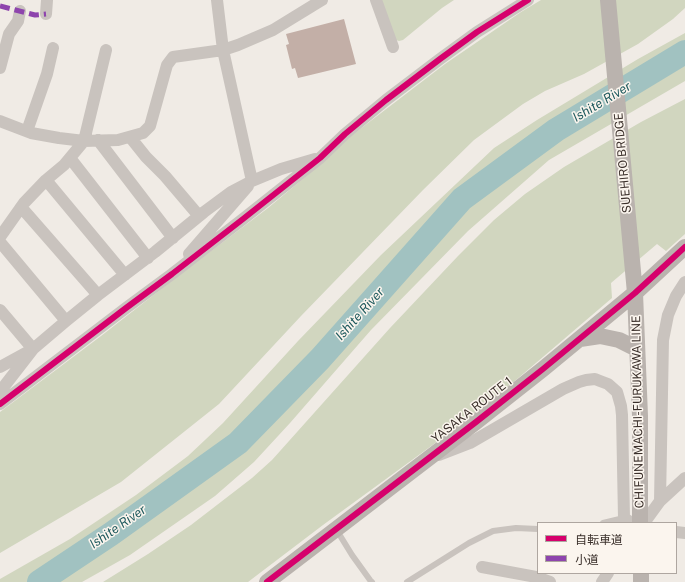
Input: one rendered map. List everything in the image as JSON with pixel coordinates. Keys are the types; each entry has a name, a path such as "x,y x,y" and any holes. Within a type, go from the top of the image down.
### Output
{"street":[{"path":"46,14 47,0"},
{"path":"217,0 222,50 252,182"},
{"path":"0,122 31,133 84,141 118,140 144,133 150,126 167,65 173,57 222,50 273,30 305,5 322,0"},
{"path":"376,0 393,47"},
{"path":"0,404 254,211 320,158 344,134 392,95 477,32 528,0"},
{"name":"SUEHIRO BRIDGE","path":"608,0 634,286"},
{"path":"0,68 3,44 18,21 20,12"},
{"path":"27,131 47,74 53,48"},
{"path":"0,237 21,207 46,180 64,165 84,141 106,50"},
{"path":"130,137 199,216"},
{"path":"98,140 173,238"},
{"path":"70,158 148,258"},
{"path":"0,367 33,349 98,294 148,258 231,192 280,169 320,158"},
{"path":"46,180 125,275"},
{"path":"172,274 252,182"},
{"path":"21,207 98,294"},
{"path":"0,242 66,321"},
{"name":"YASAKA ROUTE 1","path":"267,582 482,417 579,339 634,286 685,247"},
{"path":"660,502 663,340 668,315 676,296 685,282"},
{"name":"CHIFUNEMACHI-FURUKAWA LINE","path":"634,286 640,416 640,522"},
{"path":"0,310 33,349"},
{"path":"579,339 600,336 619,340 637,349"},
{"path":"0,396 2,389 33,349"},
{"path":"430,457 470,443 563,389 579,382 594,379 608,384 617,392 622,410 628,521"},
{"path":"645,522 660,502 685,478"},
{"path":"482,567 536,577 550,582"}],"lane":[{"path":"616,522 628,521"},
{"path":"407,582 469,543 493,531 516,528 537,529"},
{"path":"336,529 352,555 372,582"}],"green space":[{"path":"380,0 454,0 403,40 399,41 396,40"},
{"path":"541,0 685,0 685,8 673,19 638,44 584,74 545,91 523,104 474,140 423,190 301,316 219,404 121,482 0,553 0,412 268,208 322,163 351,136 445,64"},
{"path":"685,33 685,81 549,160 468,231 371,330 254,462 215,496 130,555 82,582 0,582 0,579 70,539 136,495 188,456 223,423 298,341 381,255 494,148 537,120 638,59"},
{"path":"685,99 685,234 666,251 657,244 611,283 612,298 516,380 464,422 248,582 103,582 191,525 252,478 272,460 390,328 458,256 494,220 525,194 564,167 641,122"}],"building":[{"path":"344,19 356,64 298,78 295,68 292,69 286,45 289,44 286,34"}],"waterway":[{"name":"Ishite River","path":"39,582 111,534 238,443 320,359 462,199 556,130 685,52"}],"marked path":[{"path":"0,6 35,15 46,14"}],"cycle path":[{"path":"0,404 243,219 320,158 345,134 386,100 477,32 528,0"},
{"path":"267,582 543,369 635,293 685,247"}]}
